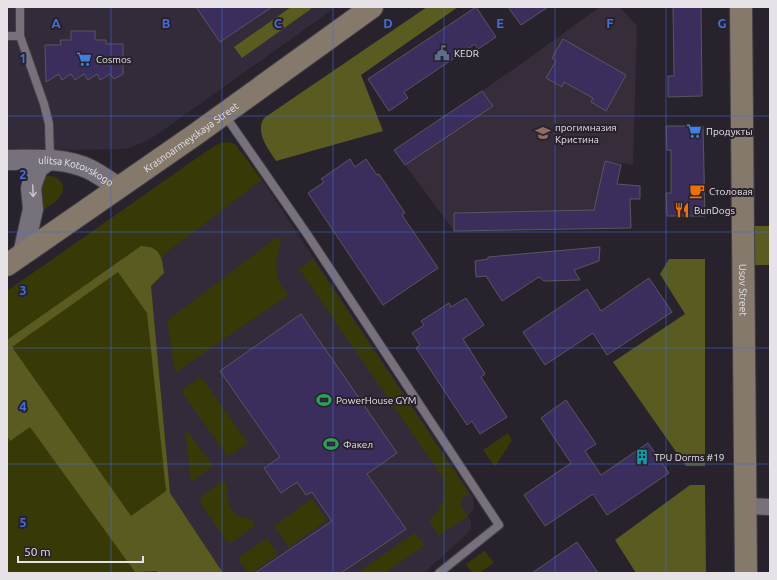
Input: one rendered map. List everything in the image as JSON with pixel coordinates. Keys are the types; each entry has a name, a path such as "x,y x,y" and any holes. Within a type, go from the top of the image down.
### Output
{"main road":[{"name":"Krasnoarmeyskaya Street","path":"15,259 224,113 372,7"},
{"name":"Usov Street","path":"741,7 746,573"}],"street":[{"path":"15,259 33,209 31,188 34,178 38,168 50,159"},
{"name":"ulitsa Kotovskogo","path":"7,160 64,160 91,170 118,187"},
{"path":"746,506 770,507"}],"lane":[{"path":"20,7 20,36 44,104 48,124 50,159"},
{"path":"7,36 20,36"},
{"path":"224,113 307,234 499,525 439,573"}],"shaded area":[{"path":"7,7 196,7 221,42 272,7 336,7 155,136 142,143 126,149 7,153"},
{"path":"291,7 310,7 311,9 242,58 234,47"},
{"path":"427,7 458,7 361,75 383,131 276,161 266,146 262,135 261,129 264,118"},
{"name":"прогимназия Кристина","path":"600,7 620,7 637,26 633,165 605,161 594,210 454,213 454,231 405,165 492,106 482,91"},
{"path":"228,142 235,144 262,180 162,256 164,273 151,286 170,493 223,573 7,573 7,291 214,146"},
{"path":"47,176 55,177 60,180 63,187 63,192 57,200 39,213 40,182"},
{"path":"262,180 473,497 473,510 468,516 471,521 471,528 468,533 424,573 223,573 170,493 151,286 164,273 161,256"},
{"path":"754,226 770,226 770,265 754,265"},
{"path":"277,237 281,242 276,260 278,280 288,295 175,373 167,321"},
{"path":"141,246 156,250 161,257 164,273 151,286 170,493 223,573 158,573 157,571 135,572 30,427 10,441 7,436 7,340","holes":["118,272 147,313 166,491 131,516 12,347"]},
{"path":"313,259 469,493 462,499 461,507 468,516 439,536 429,521 438,511 443,500 444,489 441,475 299,269"},
{"path":"669,259 705,259 705,466 686,466 613,362 685,314 660,274"},
{"path":"201,377 248,443 228,457 181,391"},
{"path":"185,428 213,466 191,482"},
{"path":"508,433 512,440 495,467 483,450"},
{"path":"224,480 227,487 229,503 234,513 252,520 255,525 233,542 227,542 200,502 202,496"},
{"path":"690,485 705,485 706,573 636,573 615,540"},
{"path":"312,499 327,520 289,547 274,526"},
{"path":"415,533 425,545 385,573 357,573"},
{"path":"267,538 278,555 251,573 248,573 238,558"},
{"path":"485,551 494,563 479,573 472,573 466,564"}],"building":[{"path":"196,7 272,7 220,42"},
{"path":"476,7 496,37 478,49 475,44 404,92 408,98 389,111 368,79"},
{"path":"508,7 548,7 521,25"},
{"path":"673,7 701,7 702,96 668,97 668,76 674,76"},
{"name":"Cosmos","path":"71,31 95,31 95,40 106,40 106,44 123,44 123,74 114,79 110,74 100,80 97,74 88,80 84,74 75,80 71,74 62,80 59,74 46,82 45,45 61,45 60,40 71,40"},
{"path":"563,39 626,75 606,111 591,102 593,98 564,82 562,87 546,78 556,61 552,58"},
{"path":"482,91 493,106 405,165 394,150"},
{"path":"666,126 703,126 705,216 667,216 666,193 671,193 671,150 667,150"},
{"path":"350,159 355,167 366,159 377,175 379,174 405,213 402,215 438,268 383,305 308,193 324,182 321,179"},
{"path":"605,161 621,165 617,184 640,186 640,199 630,199 631,228 454,231 454,213 594,210"},
{"path":"600,247 599,261 574,270 580,280 544,281 539,277 502,301 486,276 476,277 475,261 488,259 488,257"},
{"path":"649,278 672,312 607,355 593,333 545,365 523,332 587,289 601,311"},
{"path":"466,298 484,325 463,339 485,374 481,377 507,417 480,434 472,421 467,425 416,348 420,345 412,333 424,325 421,321 449,303 451,307"},
{"name":"Факел","path":"301,314 397,453 367,474 406,529 341,573 255,573 332,521 312,492 306,495 297,482 281,493 264,468 280,457 220,371"},
{"name":"TPU Dorms #19","path":"566,400 596,444 585,451 601,475 648,443 669,473 607,515 593,494 545,526 524,495 571,463 541,418"},
{"path":"577,542 598,573 532,573"}],"place":[{"name":"KEDR","path":"442,53"},
{"name":"Cosmos","path":"84,59"},
{"name":"Продукты","path":"694,131"},
{"name":"прогимназия Кристина","path":"543,133"},
{"name":"Столовая","path":"697,191"},
{"name":"BunDogs","path":"682,210"},
{"name":"PowerHouse GYM","path":"324,400"},
{"name":"Факел","path":"331,444"},
{"name":"TPU Dorms #19","path":"642,457"}]}
